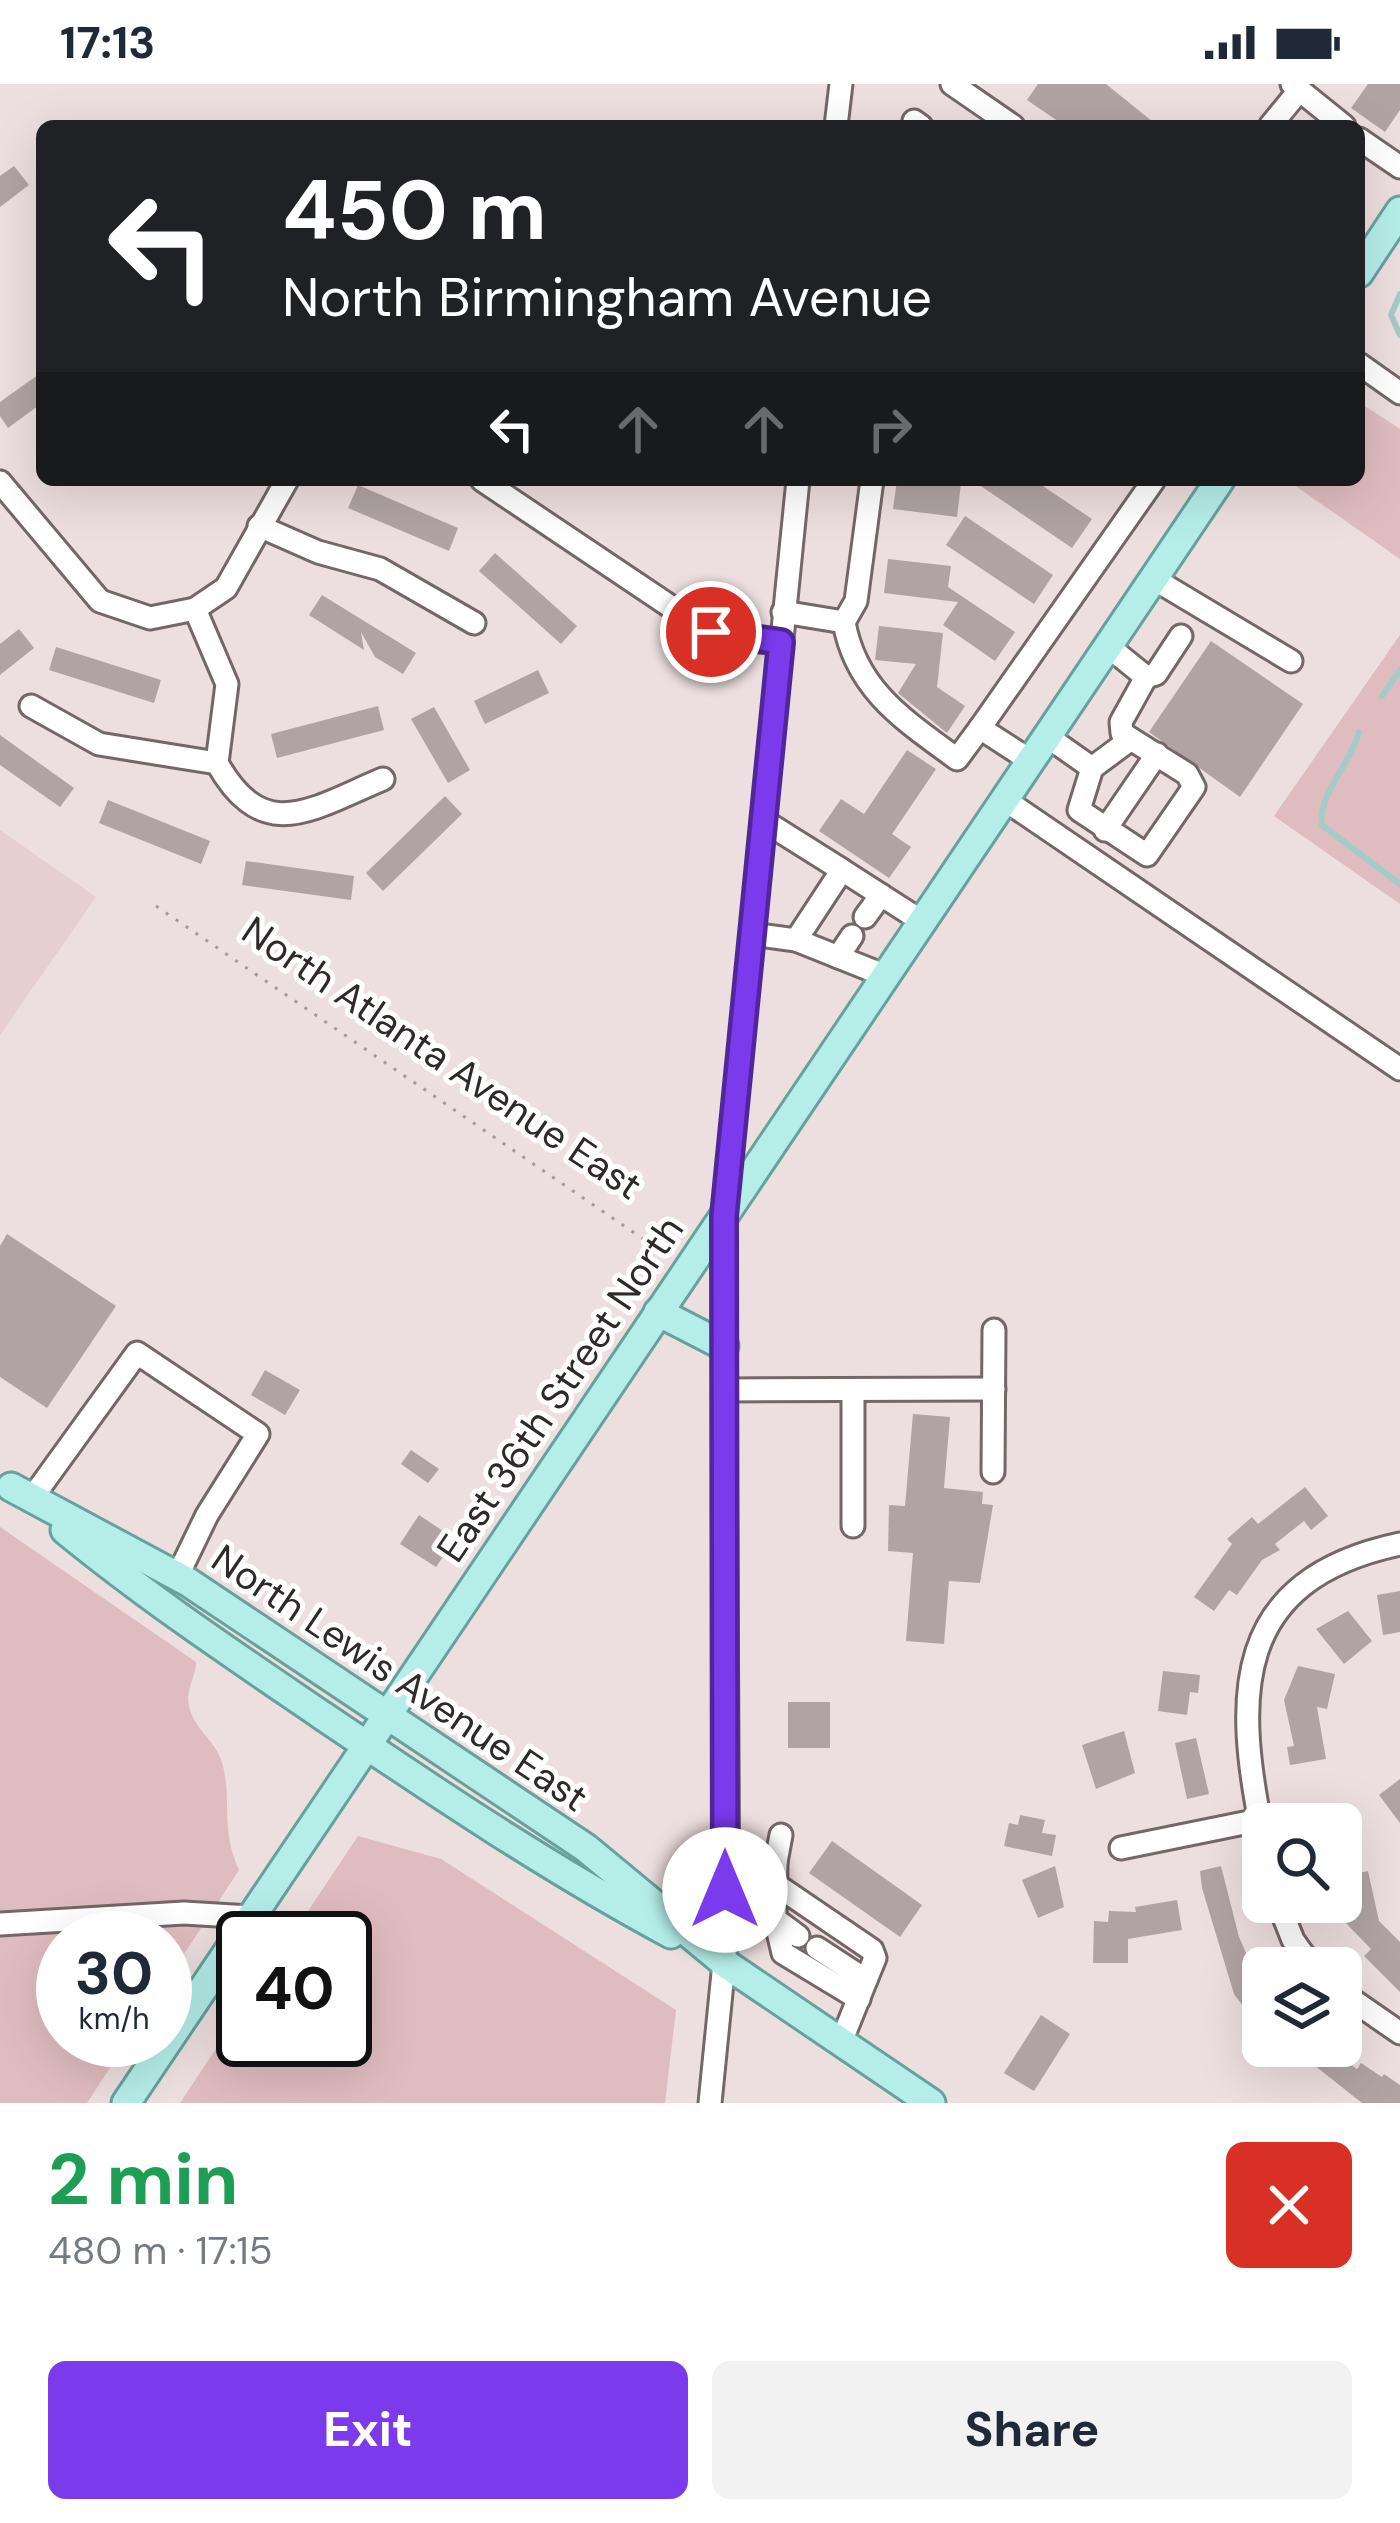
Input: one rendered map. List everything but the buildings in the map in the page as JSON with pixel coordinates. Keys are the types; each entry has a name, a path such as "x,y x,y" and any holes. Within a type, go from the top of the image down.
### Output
{"main road":[{"path":"1365,264 1400,211"},
{"name":"East 36th Street North","path":"254,1911 1109,647 1207,486"},
{"path":"658,1312 724,1346"},
{"name":"North Lewis Avenue East","path":"14,1488 166,1612 565,1877 726,1964"},
{"name":"North Lewis Avenue East","path":"14,1488 177,1577 586,1848 726,1964 931,2103"},
{"name":"East 36th Street North","path":"126,2103 216,1968"}],"street":[{"path":"837,120 841,84"},
{"path":"952,84 1004,120"},
{"path":"1274,120 1295,88 1335,120"},
{"path":"1365,143 1400,167"},
{"path":"1365,368 1400,393"},
{"path":"0,482 100,601 150,618 195,609 237,574 278,486"},
{"path":"491,486 701,627 737,640 781,642"},
{"path":"710,2103 726,1964 724,1216 797,486"},
{"path":"871,486 856,602 844,622 849,651 880,704 957,759 1150,486"},
{"path":"259,526 380,569 474,623"},
{"path":"1154,579 1291,661"},
{"path":"195,609 227,684 217,763 236,796 256,811 303,812 383,779"},
{"path":"783,612 844,622"},
{"path":"1131,739 1092,768 1079,810 1148,855 1192,794 1187,774 1122,733 1120,722 1146,677 1156,674 1181,636"},
{"path":"1109,647 1146,677"},
{"path":"31,706 99,744 217,763"},
{"path":"980,728 1031,761"},
{"path":"1048,737 1092,768"},
{"path":"1097,862 1156,754"},
{"path":"1005,800 1400,1069"},
{"path":"764,821 923,922"},
{"path":"796,940 842,870"},
{"path":"838,957 881,895"},
{"path":"752,934 796,940 886,976"},
{"path":"993,1472 994,1330"},
{"path":"14,1488 136,1353 258,1434 207,1515 177,1577"},
{"path":"724,1390 994,1390"},
{"path":"853,1390 853,1526"},
{"path":"1257,1803 1244,1710 1252,1662 1265,1633 1310,1580 1343,1560 1400,1544"},
{"path":"1121,1848 1242,1832"},
{"path":"781,1834 775,1919 783,1953 862,1989"},
{"path":"725,1855 776,1873 872,1949 875,1958 841,2042"},
{"path":"0,1924 216,1915"},
{"path":"775,1919 862,1989"},
{"path":"1362,2007 1400,2033"}],"path":[{"name":"North Atlanta Avenue East","path":"156,906 687,1269"}],"shaded area":[{"path":"1365,406 1400,429 1400,559 1296,486 1365,486"},
{"path":"1400,635 1400,904 1274,816"},
{"path":"0,830 96,897 0,1035"},
{"path":"0,1527 196,1662 188,1694 190,1709 220,1757 230,1841 239,1870 192,1942 192,1911 36,1911 36,2067 110,2067 87,2103 0,2103"},
{"path":"358,1836 441,1859 676,2010 665,2103 180,2103 216,2049 216,2067 372,2067 372,1911 308,1911"}],"waterway":[{"path":"1400,294 1391,315 1400,335"},
{"path":"1382,696 1400,670"},
{"path":"1359,732 1325,802 1322,825 1400,884"}],"route":[{"path":"711,632 737,640 781,642 724,1216 725,1890"}]}
